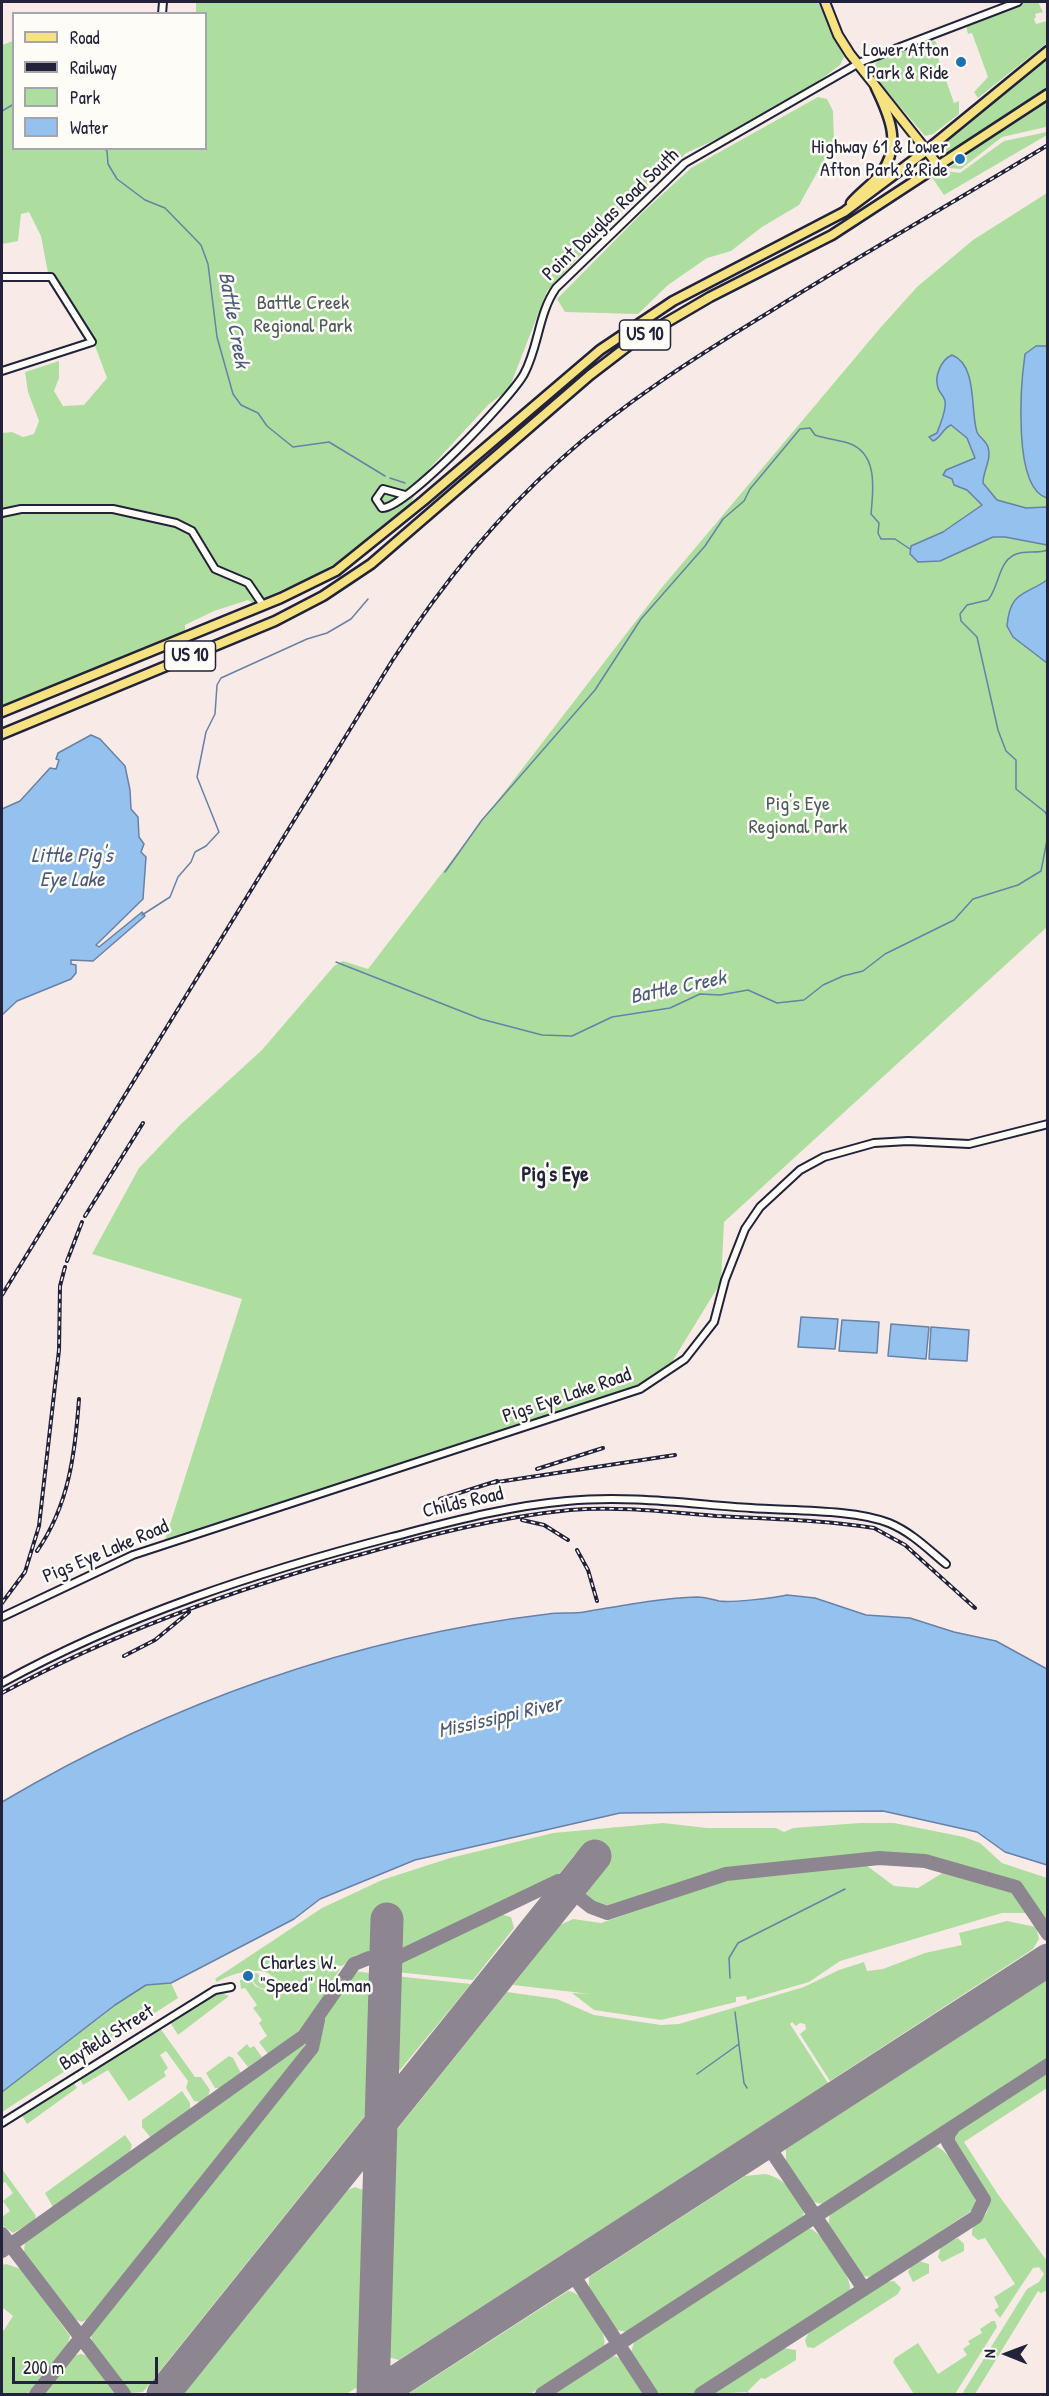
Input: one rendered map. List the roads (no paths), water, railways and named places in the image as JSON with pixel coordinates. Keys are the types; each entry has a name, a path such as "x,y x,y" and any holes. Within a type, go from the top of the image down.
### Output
{"highway":[{"name":"US 10","path":"2,712 320,580 382,535 574,371 626,331 673,301 844,212 927,150 1047,51"},
{"path":"844,212 881,174 891,155 894,136 888,112 876,88"},
{"name":"US 10","path":"2,734 293,612 371,564 590,375 633,342 710,297 832,235 1047,94"}],"main road":[{"path":"825,2 838,35 857,64 938,165"}],"street":[{"name":"Point Douglas Road South","path":"405,495 447,459 507,398 525,373 547,300 556,288 685,163 857,64 1018,2"},
{"path":"2,277 51,277 92,342 22,367 2,371"},
{"path":"2,513 21,509 113,508 176,523 192,531 215,569 248,583 263,605"},
{"name":"Pigs Eye Lake Road","path":"2,1617 133,1555 640,1389 685,1359 714,1322 725,1280 745,1229 766,1201 800,1170 824,1157 874,1143 908,1141 969,1144 1047,1124"},
{"name":"Childs Road","path":"2,1683 116,1628 245,1580 334,1552 460,1519 541,1504 598,1499 653,1500 858,1516 898,1527 946,1564"},
{"name":"Bayfield Street","path":"2,2123 215,1990 231,1988"}],"water":[{"path":"1036,346 1047,346 1047,498 1036,490 1028,475 1021,433 1025,354"},
{"path":"952,355 966,368 972,389 977,432 988,447 989,456 983,483 997,500 1026,508 1047,507 1047,545 993,537 940,561 918,562 910,554 911,546 943,532 982,505 967,490 954,485 952,479 943,475 946,470 975,458 967,438 951,425 936,440 933,441 929,437 937,433 945,409 944,399 937,383 938,374 942,364"},
{"path":"1047,580 1047,663 1013,637 1007,626 1011,606 1015,600"},
{"name":"Little Pig's Eye Lake","path":"91,735 100,739 125,766 131,809 138,817 139,837 144,844 141,852 146,857 143,899 96,945 99,947 142,912 145,916 93,961 71,960 71,964 76,965 76,973 71,979 17,1001 2,1015 2,809 20,801 50,768 56,769 59,760 56,759 58,753"},
{"path":"801,1317 838,1319 835,1349 798,1347"},
{"path":"842,1320 879,1322 877,1353 839,1351"},
{"path":"891,1324 929,1327 926,1359 888,1356"},
{"path":"931,1327 969,1330 967,1361 929,1359"},
{"name":"Mississippi River","path":"787,1595 815,1598 866,1615 910,1618 954,1632 996,1641 1047,1669 1047,1865 1005,1852 977,1832 883,1811 620,1813 415,1860 320,1899 294,1919 171,1983 146,1985 115,2005 2,2092 2,1802 65,1766 197,1705 265,1679 334,1657 405,1639 548,1614 580,1613 683,1598 700,1597 732,1601"}],"waterway":[{"name":"Battle Creek","path":"2,111 12,105"},
{"name":"Battle Creek","path":"106,150 108,164 117,179 145,200 165,208 201,245 208,264 217,337 233,394 241,405 258,413 267,426 293,447 329,442 385,476"},
{"path":"445,872 482,820 595,690 641,619 705,546 723,519 744,501 750,489 800,429 810,428 815,435 848,443 865,455 872,474 871,514 879,523 878,533 881,539 895,539 910,549"},
{"name":"Battle Creek","path":"390,478 405,483"},
{"name":"Battle Creek","path":"1048,550 1014,555 1002,569 988,600 967,605 960,614 961,621 977,637 998,730 1006,751 1016,760 1016,789 1048,817"},
{"name":"Battle Creek","path":"142,915 170,897 178,877 191,862 195,852 206,846 219,832 197,777 206,732 215,714 217,685 221,678 307,639 327,633 351,619 368,599"},
{"name":"Battle Creek","path":"336,962 481,1019 542,1035 572,1036 612,1017 670,1008 700,994 720,995 748,990 777,1003 804,1000 823,985 843,976 863,971 885,954 954,920 973,899 1018,885 1041,871 1048,835"},
{"path":"730,1978 729,1958 738,1943 845,1889"},
{"path":"697,2074 739,2044 735,2012"},
{"path":"739,2045 744,2083 747,2088"}],"railway":[{"path":"2,1295 392,661 449,580 490,530 560,460 635,399 805,290 1048,145"},
{"path":"85,1216 143,1123"},
{"path":"67,1261 82,1222"},
{"path":"2,1603 25,1572 39,1526 59,1350 60,1286 65,1267"},
{"path":"37,1551 48,1534 63,1497 72,1459 79,1399"},
{"path":"537,1469 603,1448"},
{"path":"491,1483 675,1455"},
{"path":"440,1499 497,1481"},
{"path":"2,1693 134,1630 272,1580 442,1533 518,1517 570,1510 643,1510 815,1521 874,1528 905,1545 975,1608"},
{"path":"522,1520 544,1525 568,1540"},
{"path":"577,1550 588,1570 597,1601"},
{"path":"124,1656 155,1640 189,1612"}],"place":[{"name":"Lower Afton Park & Ride","path":"961,62"},
{"name":"Highway 61 & Lower Afton Park & Ride","path":"960,159"},
{"name":"Charles W. \"Speed\" Holman","path":"248,1976"}],"district":[{"name":"Pig's Eye","path":"555,1175"}],"park label":[{"name":"Battle Creek Regional Park","path":"303,316"},
{"name":"Pig's Eye Regional Park","path":"798,816"}]}
